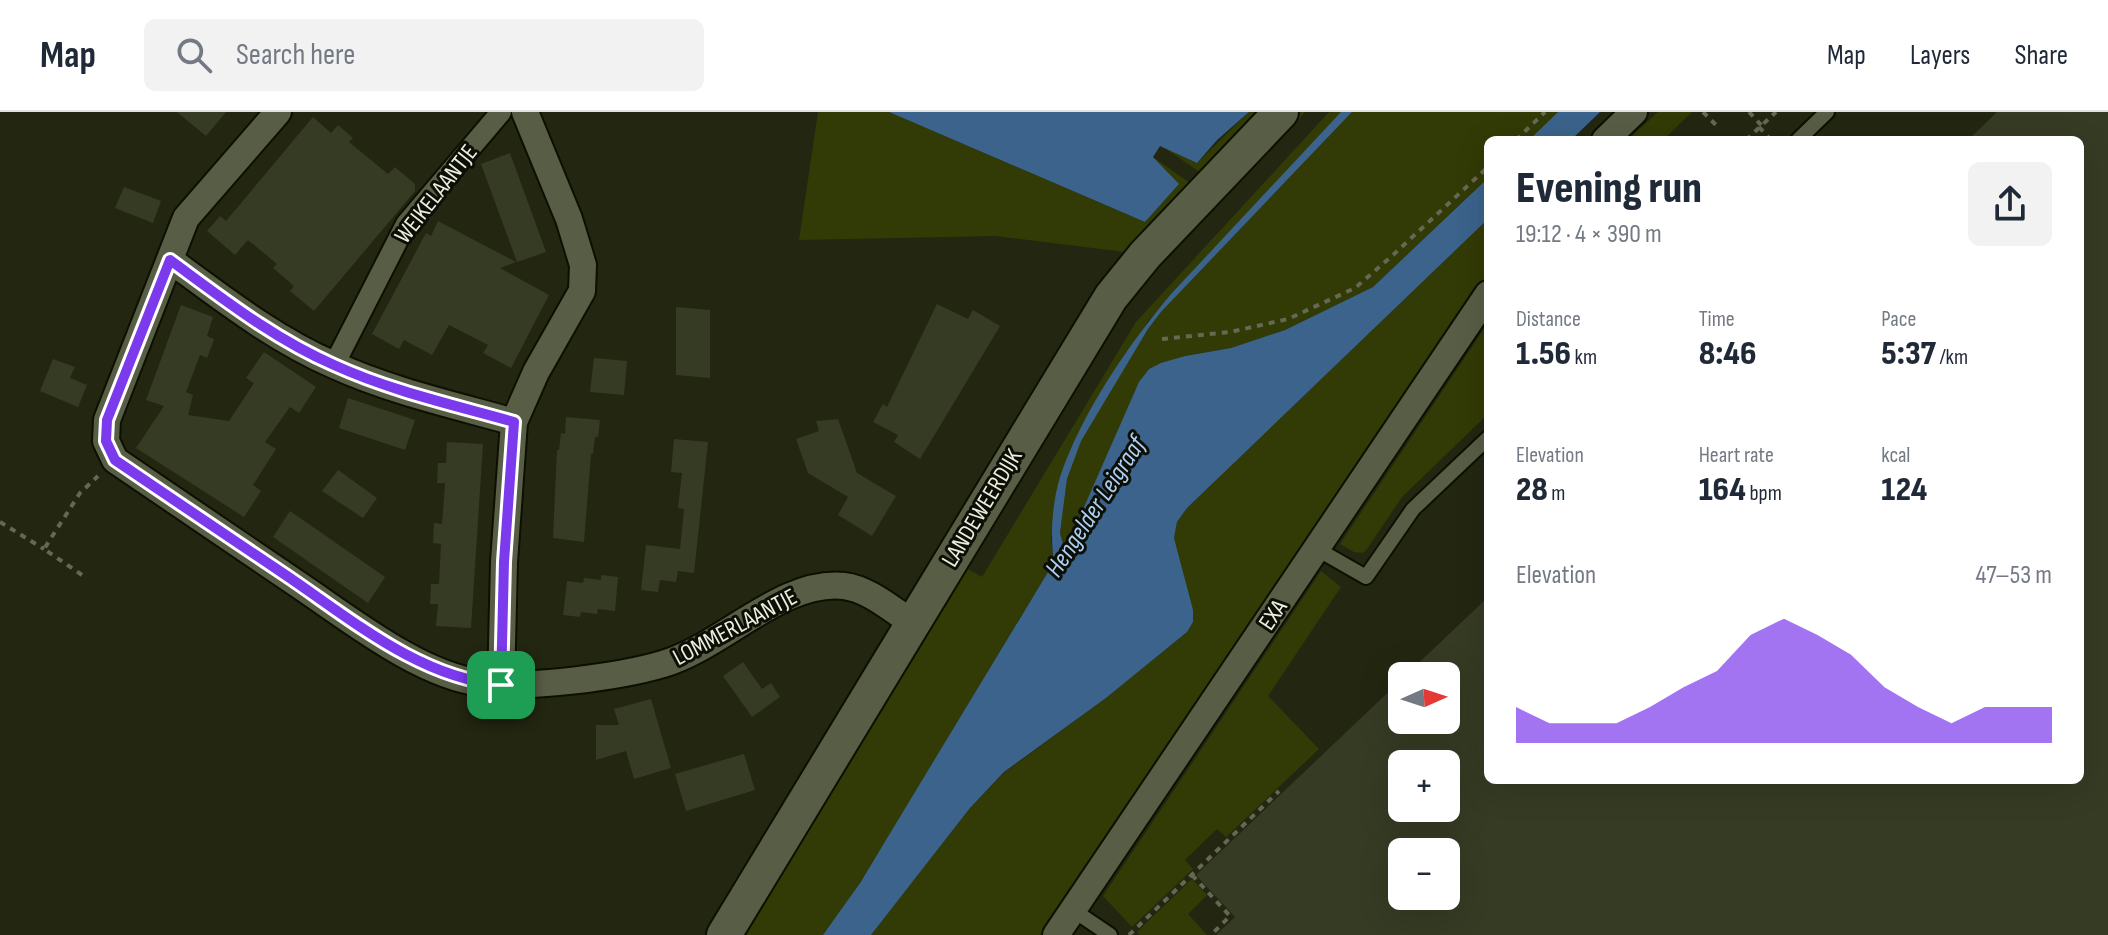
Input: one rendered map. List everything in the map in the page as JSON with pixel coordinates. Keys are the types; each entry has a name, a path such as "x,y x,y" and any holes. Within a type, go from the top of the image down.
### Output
{"street":[{"path":"115,460 106,441 107,420 186,218 278,112"},
{"name":"WEIKELAANTJE","path":"334,365 406,224 501,112"},
{"path":"501,685 505,532 514,422 536,372 582,291 583,278 583,265 569,219 525,112"},
{"name":"LANDEWEERDIJK","path":"724,935 1111,297 1145,255 1281,112"},
{"path":"1609,136 1634,112"},
{"path":"170,260 266,329 334,365 411,393 514,422"},
{"name":"EXA","path":"1056,935 1484,300"},
{"name":"LOMMERLAANTJE","path":"115,460 381,640 440,671 478,683 501,685 587,678 664,664 734,630 788,595 814,587 844,586 865,592 913,623"}],"lane":[{"path":"1802,136 1827,112"},
{"path":"1317,549 1366,577 1413,509 1484,442"},
{"path":"1073,910 1110,935"}],"path":[{"path":"1520,136 1545,112"},
{"path":"1703,112 1718,127"},
{"path":"1749,112 1768,136"},
{"path":"1750,136 1776,112"},
{"path":"1162,339 1230,332 1288,319 1355,288 1484,171"},
{"path":"44,549 80,493 115,460"},
{"path":"0,522 82,575"},
{"path":"1129,935 1279,791"},
{"path":"1192,875 1230,916 1211,935"}],"green space":[{"path":"818,112 889,112 1145,222 1178,185 1153,157 1197,188 1133,253 995,236 799,240"},
{"path":"1249,112 1269,112 1207,177 1160,145 1197,163"},
{"path":"1296,112 1305,112 1167,258 1108,330 968,569 982,577 1136,322 1329,112 1342,112 1148,321 1073,445 1051,539 1054,562 832,925 823,935 737,935 1105,322"},
{"path":"1352,112 1558,112 1533,136 1484,136 1484,182 1373,287 1285,330 1231,348 1184,356 1149,369 1070,539 1063,544 1060,533 1067,479 1080,441 1161,312"},
{"path":"1658,112 1692,112 1667,136 1632,136"},
{"path":"1484,223 1484,280 1040,935 871,935 970,808 1005,772 1106,698 1187,632 1174,538 1177,522 1187,508"},
{"path":"1484,329 1484,418 1402,497 1363,553 1340,544"},
{"path":"1321,571 1341,587 1268,696 1319,749 1226,837 1217,829 1185,860 1193,869 1132,927 1103,896"},
{"path":"1192,879 1207,895 1188,914 1207,935 1140,935 1137,932"}],"water":[{"path":"889,112 1249,112 1217,140 1197,163 1160,146 1153,157 1179,184 1145,222"},
{"name":"Hengelder Leigraaf","path":"1341,112 1352,112 1148,329 1081,441 1067,479 1060,533 1063,544 1070,539 1139,382 1149,369 1185,356 1231,348 1285,330 1373,287 1484,182 1484,223 1187,508 1177,522 1174,538 1193,610 1193,622 1187,632 1106,698 1004,772 970,808 871,935 823,935 860,883 1054,562 1052,520 1055,498 1069,453 1107,381 1171,294"},
{"path":"1558,112 1600,112 1575,136 1533,136"}],"building":[{"path":"177,112 226,112 206,136"},
{"path":"1997,112 2108,112 2108,935 1216,935 1235,917 1196,875 1388,692 1388,734 1460,734 1460,662 1420,662 1484,601 1484,784 2084,784 2084,136 1972,136"},
{"path":"313,117 331,133 338,125 353,138 349,142 388,174 395,167 415,184 415,191 314,311 290,291 294,286 273,268 277,264 248,240 235,255 207,231 220,216 226,221"},
{"path":"510,153 546,252 517,262 481,164"},
{"path":"124,187 161,201 153,223 115,208"},
{"path":"438,221 516,262 500,268 549,295 511,368 483,353 488,345 449,325 432,355 404,340 399,349 372,334 426,233 431,236"},
{"path":"937,304 968,319 973,310 1000,326 920,459 894,442 898,435 873,422 883,404 887,407"},
{"path":"181,305 213,317 207,336 214,339 211,348 207,358 200,355 186,392 193,395 188,415 229,421 254,383 246,378 264,352 316,387 299,413 290,407 265,442 276,449 253,485 261,491 244,517 136,448 164,406 146,400"},
{"path":"676,307 710,310 710,378 676,375"},
{"path":"594,358 627,361 624,395 590,392"},
{"path":"53,359 75,367 70,378 87,385 78,407 40,391"},
{"path":"348,398 415,420 405,450 339,428"},
{"path":"566,417 600,420 598,437 595,437 591,454 584,542 553,538 557,450 561,433 565,434"},
{"path":"838,419 857,473 896,496 872,536 838,515 848,497 808,473 796,439 819,431 816,421"},
{"path":"674,439 708,442 694,573 678,571 676,582 660,580 658,592 641,590 646,545 680,549 684,509 678,508 682,473 671,472"},
{"path":"447,442 483,444 471,628 436,626 438,604 430,604 431,584 439,584 441,544 433,543 434,523 442,524 445,483 437,483 438,463 446,463"},
{"path":"338,470 377,498 363,518 322,491"},
{"path":"290,511 385,577 368,603 273,537"},
{"path":"601,575 618,577 615,611 598,609 597,614 581,612 580,617 563,615 567,581 583,583 584,578 601,580"},
{"path":"743,662 762,689 771,683 780,697 752,717 723,676"},
{"path":"651,699 671,768 634,779 626,751 596,760 596,725 619,725 614,709"},
{"path":"744,754 755,790 686,811 675,774"}],"route":[{"path":"170,260 266,329 334,365 411,393 514,422 504,562 501,685 478,683 440,671 381,640 115,460 106,441 107,420 170,260"}]}
